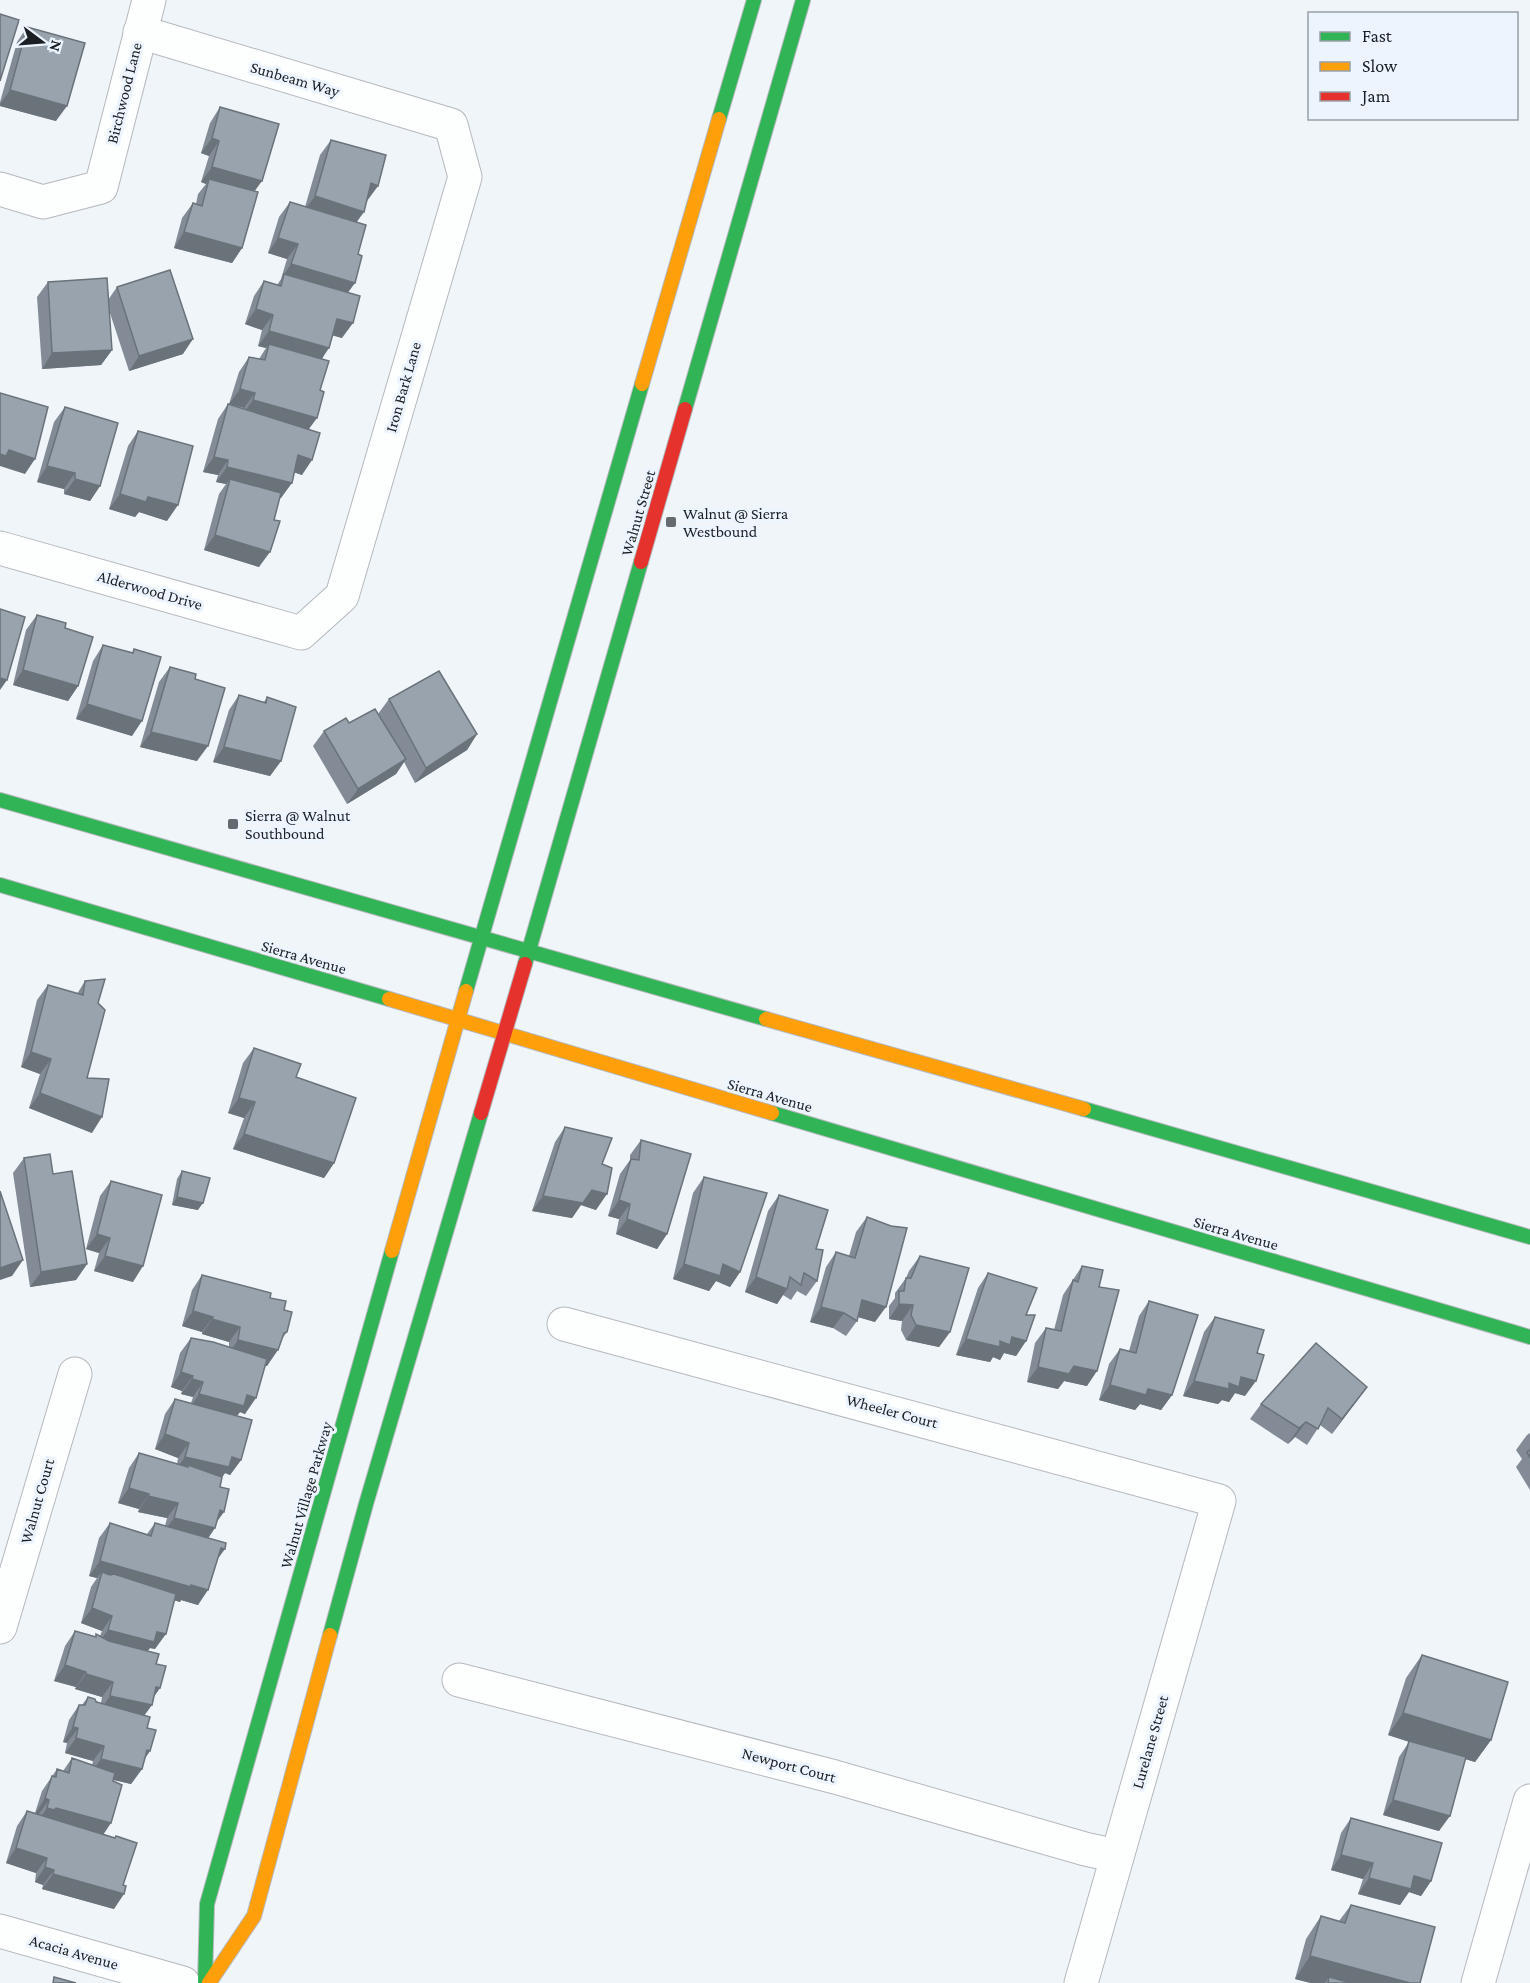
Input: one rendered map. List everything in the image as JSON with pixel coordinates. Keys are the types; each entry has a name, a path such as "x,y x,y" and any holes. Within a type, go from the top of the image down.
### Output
{"street":[{"name":"Birchwood Lane","path":"0,189 43,202 100,186 149,0"},
{"name":"Walnut Street","path":"458,1019 754,0"},
{"name":"Walnut Street","path":"504,1034 802,0"},
{"name":"Sunbeam Way","path":"140,32 451,125"},
{"name":"Iron Bark Lane","path":"301,633 342,596 346,585 465,177 451,125"},
{"name":"Alderwood Drive","path":"0,548 301,633"},
{"path":"0,800 1530,1237"},
{"name":"Sierra Avenue","path":"0,885 1530,1337"},
{"name":"Walnut Village Parkway","path":"207,1983 207,1904 458,1019"},
{"name":"Walnut Village Parkway","path":"207,1983 254,1916 366,1504 504,1034"},
{"name":"Wheeler Court","path":"564,1324 1219,1501"},
{"name":"Walnut Court","path":"0,1627 75,1374"},
{"name":"Lurelane Street","path":"1082,1983 1219,1501"},
{"name":"Newport Court","path":"459,1680 835,1777 1117,1856"},
{"path":"1478,1983 1530,1801"},
{"name":"Acacia Avenue","path":"0,1931 183,1983"}],"building":[{"path":"0,14 19,20 0,81"},
{"path":"27,27 85,43 67,106 10,90"},
{"path":"220,107 279,124 262,181 212,167 219,141 212,138"},
{"path":"331,140 386,155 378,186 371,183 364,212 315,196"},
{"path":"209,179 258,192 242,248 184,232 193,203 202,206"},
{"path":"290,202 366,225 358,254 362,256 355,283 291,264 298,244 278,238"},
{"path":"170,270 193,339 139,356 117,287"},
{"path":"284,274 360,296 353,323 337,319 329,348 269,331 273,315 256,309 264,281 281,286"},
{"path":"107,278 112,350 52,353 48,282"},
{"path":"269,344 329,361 320,390 324,392 317,418 253,400 255,393 240,389 249,357 265,360"},
{"path":"0,393 48,407 35,459 9,450 6,456 0,454"},
{"path":"228,404 320,433 312,460 298,455 292,483 227,467 228,460 214,457"},
{"path":"65,407 118,423 100,486 75,479 75,473 47,466"},
{"path":"138,431 193,446 178,505 148,497 146,502 120,494"},
{"path":"230,479 281,493 274,520 280,521 270,552 215,535"},
{"path":"0,609 25,617 7,680 0,678"},
{"path":"37,615 66,623 65,628 93,637 78,686 23,670"},
{"path":"103,645 133,653 134,649 161,657 142,721 87,704"},
{"path":"170,667 196,674 195,679 225,688 208,746 151,732"},
{"path":"439,671 477,734 426,768 389,699"},
{"path":"239,695 266,703 267,697 296,707 281,761 224,747"},
{"path":"375,709 406,759 358,789 324,731 346,718 349,723"},
{"path":"105,979 98,1003 105,1010 87,1078 109,1079 102,1117 40,1093 51,1059 31,1052 48,985 83,995 85,981"},
{"path":"254,1048 301,1064 296,1077 356,1098 334,1163 244,1134 255,1102 239,1098"},
{"path":"565,1127 612,1138 602,1164 612,1168 607,1194 592,1190 583,1203 543,1196"},
{"path":"641,1140 691,1154 667,1234 627,1219 630,1204 619,1200 631,1159 639,1160"},
{"path":"50,1154 53,1174 72,1171 87,1264 41,1272 24,1158"},
{"path":"182,1171 210,1178 203,1203 177,1197"},
{"path":"704,1177 767,1193 740,1272 723,1264 720,1276 684,1264"},
{"path":"111,1181 162,1195 143,1266 105,1256 110,1238 97,1234"},
{"path":"0,1191 23,1260 0,1268"},
{"path":"779,1195 828,1210 816,1249 823,1250 817,1281 804,1273 801,1285 790,1277 787,1289 756,1277"},
{"path":"867,1217 891,1226 907,1228 886,1307 862,1300 857,1321 844,1313 821,1307 836,1252 855,1258"},
{"path":"920,1256 969,1268 950,1332 916,1325 911,1315 913,1305 899,1304 899,1291 904,1291 906,1278 911,1278"},
{"path":"1082,1266 1103,1270 1099,1287 1119,1290 1097,1371 1074,1366 1069,1374 1038,1367 1046,1328 1061,1331 1073,1280 1078,1282"},
{"path":"988,1273 1037,1288 1026,1315 1035,1315 1026,1341 1012,1337 1010,1345 1000,1341 1000,1347 966,1339"},
{"path":"202,1275 271,1293 270,1298 286,1301 284,1310 292,1312 287,1332 284,1333 278,1350 238,1340 240,1327 193,1311"},
{"path":"1149,1301 1198,1315 1172,1395 1148,1389 1146,1395 1110,1385 1120,1349 1136,1353"},
{"path":"1215,1317 1264,1330 1257,1353 1264,1355 1256,1381 1241,1377 1239,1387 1229,1383 1229,1389 1194,1381"},
{"path":"191,1338 213,1342 267,1359 256,1398 247,1395 244,1406 199,1394 203,1382 192,1379 193,1376 181,1372"},
{"path":"1316,1343 1367,1387 1342,1419 1328,1408 1318,1429 1306,1422 1299,1428 1261,1404"},
{"path":"175,1399 252,1420 241,1460 232,1457 229,1467 185,1457 189,1443 165,1434"},
{"path":"139,1453 188,1467 188,1465 222,1477 220,1487 229,1489 224,1512 220,1510 215,1528 174,1518 178,1503 148,1496 149,1494 129,1488"},
{"path":"110,1523 151,1536 155,1523 226,1543 225,1549 221,1548 208,1590 100,1561"},
{"path":"102,1572 176,1594 166,1634 157,1632 154,1642 108,1630 112,1616 92,1608"},
{"path":"75,1631 96,1637 96,1634 109,1641 159,1654 156,1664 166,1666 160,1688 156,1687 152,1705 110,1696 113,1682 65,1665"},
{"path":"1422,1655 1508,1682 1491,1740 1403,1713"},
{"path":"88,1697 95,1699 96,1702 150,1717 147,1728 156,1730 142,1769 101,1759 104,1746 76,1738 78,1728 73,1727 79,1705 85,1705"},
{"path":"1409,1741 1466,1757 1450,1816 1393,1800"},
{"path":"72,1758 115,1773 113,1781 122,1785 111,1823 56,1808 54,1810 47,1808 49,1800 45,1798 52,1776 56,1777 57,1769 69,1773"},
{"path":"27,1811 137,1843 123,1885 126,1886 124,1894 53,1874 54,1870 45,1867 47,1858 16,1848"},
{"path":"1351,1818 1442,1843 1431,1881 1414,1876 1411,1889 1369,1878 1373,1863 1341,1855"},
{"path":"1351,1905 1435,1927 1420,1983 1410,1983 1310,1956 1321,1916 1345,1923"},
{"path":"54,1977 76,1983 53,1983"},
{"path":"1329,1977 1351,1983 1328,1983"}],"traffic: fast":[{"path":"719,119 754,0"},
{"path":"685,409 803,0"},
{"path":"466,991 642,384"},
{"path":"525,964 641,562"},
{"path":"0,800 766,1019"},
{"path":"0,885 389,999"},
{"path":"1084,1109 1530,1237"},
{"path":"330,1635 366,1504 481,1113"},
{"path":"772,1113 1530,1337"},
{"path":"205,1983 207,1904 392,1251"}],"traffic: slow":[{"path":"642,384 719,119"},
{"path":"392,1251 466,991"},
{"path":"389,999 772,1113"},
{"path":"766,1019 1084,1109"},
{"path":"209,1983 254,1916 330,1635"}],"traffic: jam":[{"path":"641,562 685,409"},
{"path":"481,1113 525,964"}],"place":[{"name":"Walnut @ Sierra Westbound","path":"671,522"},
{"name":"Sierra @ Walnut Southbound","path":"233,824"}]}
